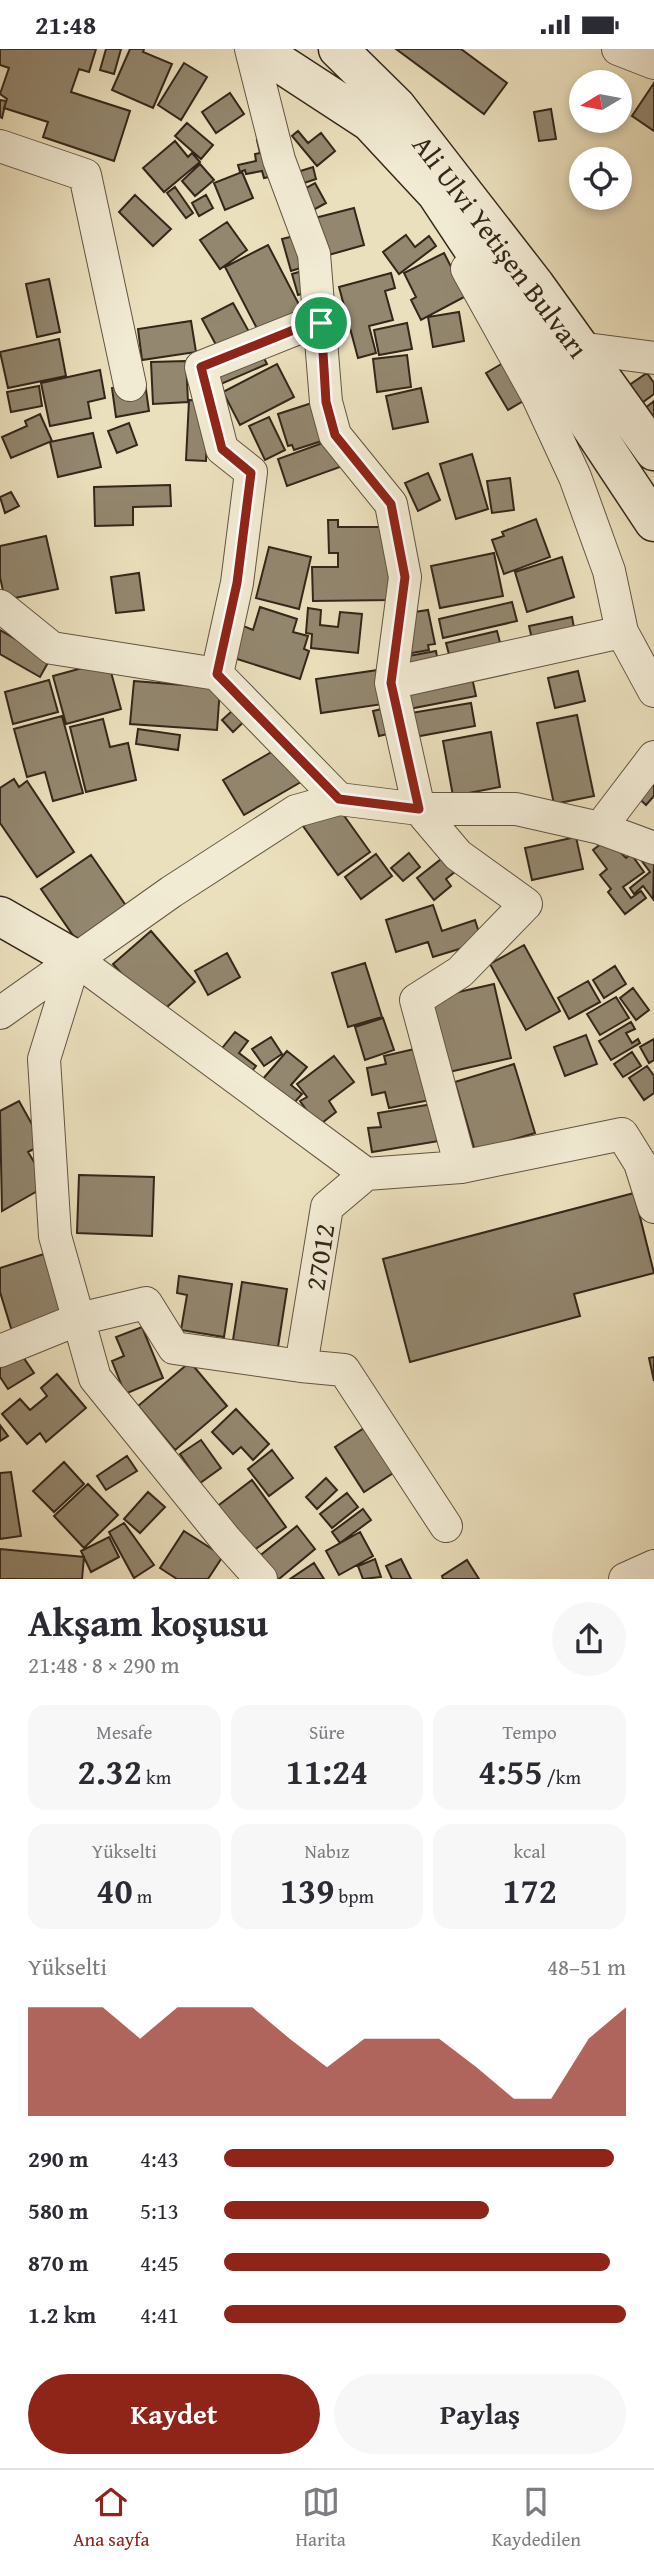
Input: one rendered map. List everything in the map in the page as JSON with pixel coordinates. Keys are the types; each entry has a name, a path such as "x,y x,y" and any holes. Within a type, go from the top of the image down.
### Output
{"main road":[{"path":"258,49 370,122 436,193 654,521"},
{"name":"Ali Ulvi Yetişen Bulvarı","path":"338,49 396,106 535,285 654,451"},
{"path":"0,916 75,959"}],"street":[{"path":"251,49 279,160 314,254 326,402 335,435 391,504 405,577 391,683 419,809 458,855 527,904 460,972 416,1000 461,1167"},
{"path":"618,49 654,63"},
{"path":"370,122 453,243 538,397 575,477 609,571 622,632 654,691"},
{"path":"0,146 85,175 130,385"},
{"path":"217,674 237,583 251,473 222,449 201,367 321,319"},
{"path":"579,348 654,358"},
{"path":"0,606 52,648 217,674 339,799"},
{"path":"391,683 622,632"},
{"path":"600,828 654,757"},
{"path":"0,1013 75,959 296,811 339,799 419,809 516,809 600,828 654,848"},
{"path":"75,959 366,1174 461,1167 622,1134 647,1160 654,1207"},
{"path":"75,959 44,1059 55,1236 95,1378 226,1540 261,1579"},
{"name":"27012","path":"301,1366 327,1207 366,1174"},
{"path":"0,1351 79,1319 146,1303 174,1348 344,1370 446,1526"},
{"path":"625,1579 654,1566"}],"building":[{"path":"0,49 96,49 89,72 79,69 71,92 130,111 114,161 43,137 48,122 4,108 7,99 0,94 9,68 0,65"},
{"path":"106,49 121,49 114,74 100,70"},
{"path":"130,49 144,49 143,52 172,64 153,108 112,90"},
{"path":"396,49 461,49 507,83 484,114"},
{"path":"184,63 207,77 181,120 158,105"},
{"path":"654,83 654,131 632,116"},
{"path":"230,93 244,114 216,133 202,112"},
{"path":"0,100 6,101 2,118 0,117"},
{"path":"551,109 556,139 539,141 534,112"},
{"path":"187,123 213,145 201,159 175,136"},
{"path":"298,131 308,143 321,133 335,151 317,166 292,136"},
{"path":"269,138 279,175 264,178 262,171 246,174 245,170 240,172 238,165 256,161 255,154 260,153 257,140"},
{"path":"175,141 188,157 192,153 200,162 164,192 143,168"},
{"path":"200,164 214,180 195,196 182,181"},
{"path":"313,167 316,179 292,187 288,175"},
{"path":"242,172 253,198 225,210 214,183"},
{"path":"315,183 326,203 306,214 295,194"},
{"path":"175,187 193,213 186,218 167,193"},
{"path":"135,195 171,229 153,246 119,212"},
{"path":"206,195 213,208 199,216 192,203"},
{"path":"354,208 364,245 318,258 307,220"},
{"path":"227,222 247,250 220,269 200,240"},
{"path":"302,234 310,265 291,271 282,239"},
{"path":"406,235 415,247 429,236 436,246 399,274 383,252"},
{"path":"268,245 307,320 264,342 225,267"},
{"path":"444,253 466,296 421,320 411,300 416,297 404,273"},
{"path":"309,269 315,290 298,295 292,274"},
{"path":"391,273 395,288 385,291 393,320 369,326 376,353 358,358 339,287"},
{"path":"49,279 60,332 37,337 26,284"},
{"path":"233,303 253,339 222,356 202,319"},
{"path":"459,312 464,341 433,347 428,317"},
{"path":"191,321 196,352 142,360 138,329"},
{"path":"407,323 412,349 379,355 374,330"},
{"path":"59,339 66,376 8,388 0,352"},
{"path":"259,348 267,364 214,387 206,371"},
{"path":"407,355 411,387 377,392 373,359"},
{"path":"186,361 188,402 153,404 151,362"},
{"path":"503,363 525,400 508,410 486,373"},
{"path":"277,364 294,397 240,425 223,392"},
{"path":"100,370 105,398 88,402 91,418 50,426 41,383"},
{"path":"647,373 654,383 654,394 635,408 622,390"},
{"path":"145,383 149,411 116,417 112,388"},
{"path":"39,386 42,406 11,412 7,392"},
{"path":"421,388 428,422 393,429 386,396"},
{"path":"189,400 208,401 206,461 186,460"},
{"path":"318,401 331,438 294,450 292,445 288,446 278,414"},
{"path":"654,401 654,431 639,413"},
{"path":"40,414 52,441 11,458 2,437 27,426 25,421"},
{"path":"269,417 285,450 265,460 249,426"},
{"path":"129,423 137,445 117,453 108,431"},
{"path":"93,433 101,467 58,477 50,442"},
{"path":"331,440 340,467 287,486 278,459"},
{"path":"472,454 488,509 456,519 440,464"},
{"path":"428,473 440,500 418,511 405,483"},
{"path":"510,478 514,510 492,513 487,481"},
{"path":"170,485 171,506 133,507 133,525 95,526 94,487"},
{"path":"11,492 19,506 5,513 0,497"},
{"path":"536,519 550,557 504,574 492,540 504,536 502,532"},
{"path":"328,520 338,520 338,527 389,527 390,600 313,601 312,567 338,567 338,553 329,553"},
{"path":"46,536 58,589 5,600 0,577 0,546"},
{"path":"269,547 311,557 299,609 256,598"},
{"path":"494,553 503,596 440,608 431,566"},
{"path":"562,557 574,597 527,612 515,572"},
{"path":"139,573 144,610 116,613 111,577"},
{"path":"512,602 517,621 443,638 439,619"},
{"path":"260,607 297,619 293,632 308,636 304,649 309,651 300,679 231,657 241,625 253,630"},
{"path":"308,608 321,610 320,625 338,627 340,612 362,614 358,653 311,648 312,634 306,633"},
{"path":"428,610 435,644 428,645 429,650 406,654 415,612"},
{"path":"572,617 576,639 534,648 529,626"},
{"path":"0,630 50,659 40,677 0,654"},
{"path":"497,631 502,650 451,662 446,643"},
{"path":"436,651 439,668 407,675 403,657"},
{"path":"108,661 121,709 66,724 53,676"},
{"path":"378,670 383,704 321,713 316,679"},
{"path":"578,671 585,701 555,708 548,678"},
{"path":"471,673 476,696 409,709 404,686"},
{"path":"49,680 58,712 13,724 5,692"},
{"path":"134,681 220,688 217,730 130,724"},
{"path":"242,702 252,714 233,732 222,720"},
{"path":"471,703 475,726 409,738 405,714"},
{"path":"390,707 396,732 379,736 373,711"},
{"path":"577,715 594,796 554,804 537,723"},
{"path":"62,716 83,793 53,801 45,772 27,777 14,729"},
{"path":"103,719 110,747 128,743 136,780 86,792 70,727"},
{"path":"138,729 180,735 178,750 136,744"},
{"path":"491,732 500,787 453,796 443,741"},
{"path":"280,747 301,782 244,815 223,780"},
{"path":"654,764 654,796 646,805 630,790"},
{"path":"14,779 19,787 27,781 74,852 37,877 0,823 0,788"},
{"path":"335,803 370,852 338,875 303,826"},
{"path":"576,837 583,869 532,880 525,848"},
{"path":"607,839 626,858 631,854 644,872 623,887 631,898 641,891 646,898 625,914 608,892 611,889 600,875 607,869 593,850"},
{"path":"409,853 420,867 403,881 391,868"},
{"path":"376,854 392,876 361,899 345,877"},
{"path":"91,855 129,910 79,944 41,889"},
{"path":"445,856 456,871 446,879 451,886 434,900 417,878"},
{"path":"641,860 654,861 653,899 643,886 634,894 630,888 650,872"},
{"path":"433,905 442,931 475,920 482,942 433,957 428,942 396,952 386,920"},
{"path":"151,931 195,982 158,1015 113,964"},
{"path":"524,945 560,1011 526,1030 490,964"},
{"path":"227,953 240,977 208,995 195,971"},
{"path":"365,963 382,1017 348,1027 332,973"},
{"path":"615,966 626,984 604,998 593,980"},
{"path":"588,981 600,1002 569,1019 558,998"},
{"path":"494,984 511,1058 440,1074 423,1000"},
{"path":"633,988 649,1010 636,1020 620,998"},
{"path":"616,997 629,1018 600,1035 587,1014"},
{"path":"383,1018 394,1050 365,1060 355,1027"},
{"path":"631,1022 635,1029 626,1033 632,1043 638,1039 640,1043 611,1060 599,1041"},
{"path":"235,1032 248,1041 239,1053 256,1066 245,1080 215,1057"},
{"path":"586,1035 597,1064 565,1076 554,1047"},
{"path":"271,1037 282,1054 264,1066 252,1049"},
{"path":"654,1039 654,1060 649,1063 640,1047"},
{"path":"419,1048 430,1100 389,1108 385,1092 372,1095 367,1068 386,1064 384,1056"},
{"path":"287,1051 307,1067 291,1085 302,1094 292,1105 262,1080"},
{"path":"632,1052 641,1066 623,1077 614,1064"},
{"path":"334,1056 354,1082 329,1101 336,1112 318,1126 300,1101 307,1097 297,1084"},
{"path":"514,1064 535,1133 475,1151 455,1082"},
{"path":"647,1066 654,1076 654,1093 644,1100 629,1078"},
{"path":"19,1101 43,1144 28,1152 48,1185 2,1211 0,1111"},
{"path":"439,1103 445,1140 372,1152 368,1128 381,1127 378,1113"},
{"path":"79,1175 154,1177 152,1236 77,1233"},
{"path":"634,1193 654,1273 574,1294 580,1316 410,1362 383,1259"},
{"path":"47,1253 69,1321 14,1338 0,1292 0,1268"},
{"path":"179,1276 232,1284 224,1337 181,1330 187,1295 177,1293"},
{"path":"242,1282 287,1289 278,1347 233,1340"},
{"path":"142,1327 163,1378 125,1394 112,1361 124,1356 116,1337"},
{"path":"19,1351 34,1373 8,1389 0,1377 0,1364"},
{"path":"654,1357 654,1381 649,1358"},
{"path":"190,1362 227,1406 175,1450 138,1406"},
{"path":"57,1374 86,1408 46,1442 40,1433 27,1444 2,1414 20,1399 30,1410 47,1396 41,1388"},
{"path":"236,1409 269,1444 253,1460 241,1447 233,1454 212,1432"},
{"path":"375,1421 404,1466 364,1492 335,1447"},
{"path":"0,1425 8,1436 0,1441"},
{"path":"201,1440 221,1468 200,1483 180,1454"},
{"path":"272,1450 293,1478 269,1496 248,1469"},
{"path":"127,1456 137,1471 106,1490 97,1476"},
{"path":"64,1462 84,1484 54,1512 33,1491"},
{"path":"11,1472 21,1536 0,1539 0,1473"},
{"path":"326,1478 337,1490 317,1509 306,1497"},
{"path":"252,1480 286,1527 249,1554 215,1508"},
{"path":"88,1484 118,1515 84,1548 54,1516"},
{"path":"148,1492 165,1507 140,1533 124,1519"},
{"path":"347,1493 358,1507 332,1528 320,1514"},
{"path":"363,1509 371,1520 340,1543 332,1532"},
{"path":"124,1523 154,1565 134,1578 109,1532"},
{"path":"297,1526 315,1549 279,1579 274,1579 257,1558"},
{"path":"184,1531 223,1556 208,1579 177,1579 160,1568"},
{"path":"360,1532 373,1556 339,1575 326,1551"},
{"path":"109,1537 119,1557 91,1572 81,1551"},
{"path":"0,1549 84,1557 82,1579 0,1579"},
{"path":"375,1559 381,1577 363,1579 358,1566"},
{"path":"401,1559 411,1579 392,1579 386,1566"},
{"path":"467,1560 479,1579 443,1579 442,1576"},
{"path":"314,1563 324,1579 290,1579"}],"route":[{"path":"321,319 321,323 326,402 335,435 391,504 405,577 391,683 419,809 339,799 217,674 237,583 251,473 222,449 201,367 321,319"}]}
